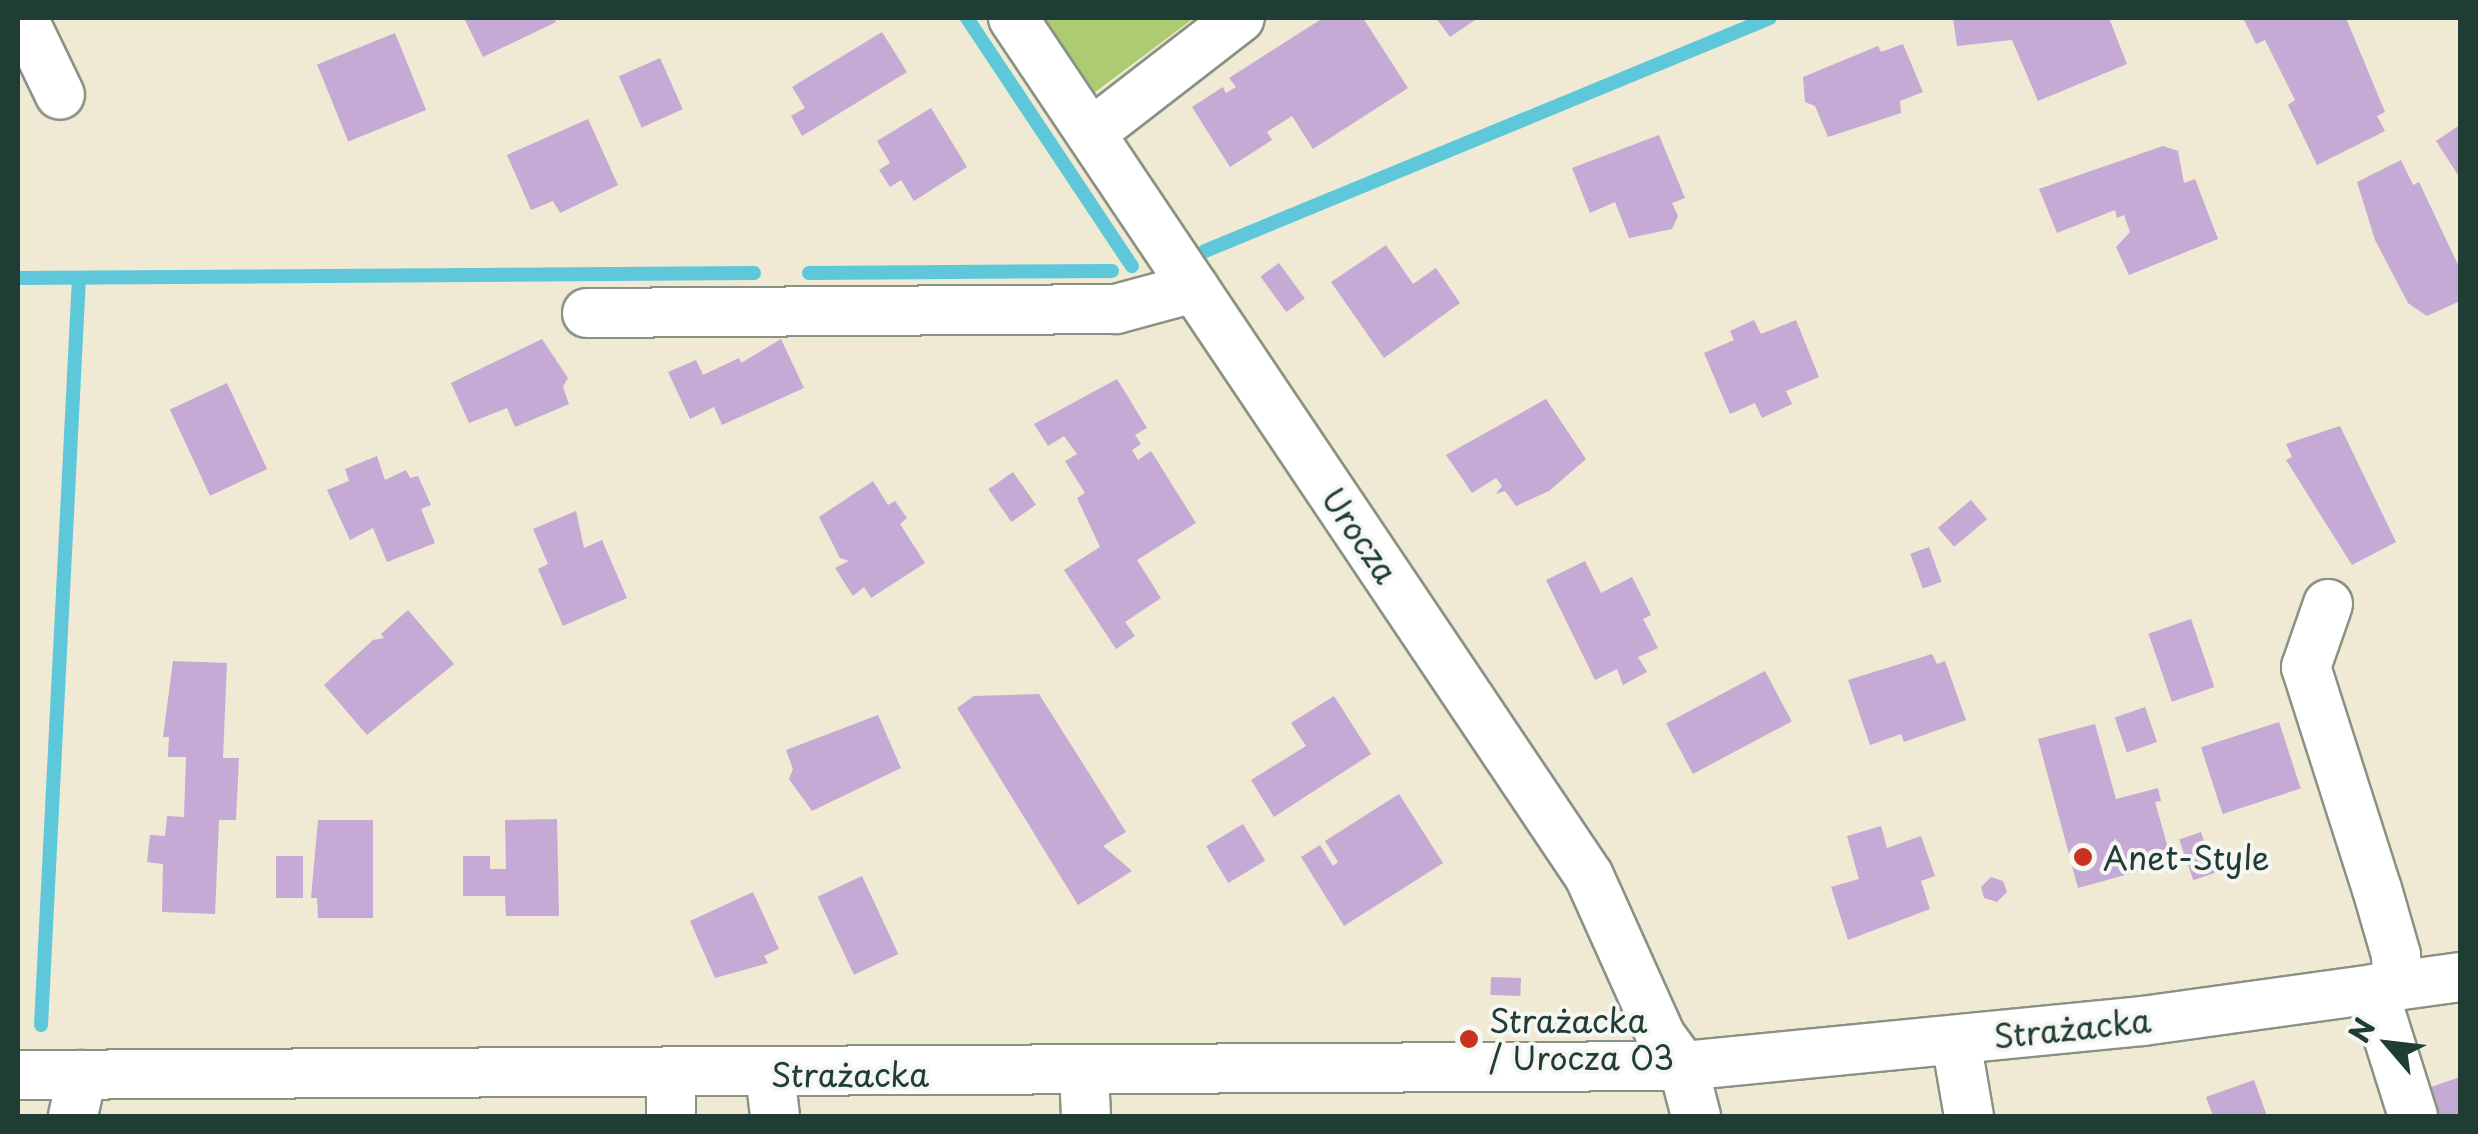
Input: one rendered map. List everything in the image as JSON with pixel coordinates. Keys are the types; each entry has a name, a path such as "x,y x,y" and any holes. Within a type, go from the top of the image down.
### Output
{"street":[{"path":"23,18 60,95"},
{"name":"Urocza","path":"1014,18 1588,876 1661,1036 1682,1066"},
{"path":"1091,133 1240,18"},
{"path":"587,313 1116,309 1194,288"},
{"path":"2328,604 2306,667 2396,956 2385,987 2413,1116"},
{"name":"Strażacka","path":"18,1076 77,1096 1085,1095 1682,1066 1956,1041 2460,978"},
{"path":"1956,1041 1968,1116"},
{"path":"1682,1066 1696,1116"}],"green space":[{"path":"1038,18 1194,18 1090,96"}],"building":[{"path":"464,18 554,18 556,22 483,57"},
{"path":"1323,18 1363,18 1408,88 1313,149 1292,116 1267,132 1272,140 1230,167 1192,107 1223,87 1226,93 1236,87 1229,78"},
{"path":"1436,18 1478,18 1450,37"},
{"path":"1953,18 2109,18 2127,64 2038,101 2012,40 1957,46"},
{"path":"2243,18 2346,18 2385,112 2377,116 2385,131 2317,165 2288,105 2295,100 2265,40 2256,44"},
{"path":"882,32 907,72 802,136 791,116 805,108 792,87"},
{"path":"395,33 426,110 348,141 317,64"},
{"path":"1903,44 1923,92 1900,101 1901,113 1828,137 1815,106 1805,102 1803,77 1878,46 1881,52"},
{"path":"660,58 683,109 642,127 619,76"},
{"path":"931,108 967,167 914,201 901,180 890,187 879,170 890,163 877,141"},
{"path":"588,119 618,185 560,213 553,201 531,210 507,155"},
{"path":"2460,125 2460,178 2436,141"},
{"path":"1659,135 1685,198 1672,203 1678,216 1672,229 1629,238 1615,202 1590,213 1572,168"},
{"path":"2163,146 2178,151 2184,183 2195,179 2218,239 2129,275 2116,247 2130,232 2124,215 2117,218 2115,210 2057,233 2039,189"},
{"path":"2401,160 2413,185 2419,182 2460,269 2460,301 2427,316 2408,303 2375,240 2357,182"},
{"path":"1386,245 1413,284 1436,268 1460,303 1384,358 1331,282"},
{"path":"1279,263 1305,299 1286,312 1260,277"},
{"path":"1754,320 1761,334 1796,320 1819,377 1786,391 1792,404 1762,418 1755,403 1730,414 1704,353 1734,340 1730,331"},
{"path":"542,339 568,378 563,387 569,404 515,427 507,408 469,423 451,383"},
{"path":"781,339 804,388 722,425 714,407 690,419 668,372 696,360 703,375 739,358 741,363"},
{"path":"1117,379 1147,428 1135,435 1141,444 1132,450 1138,460 1151,451 1196,523 1137,560 1161,598 1125,622 1135,636 1116,649 1064,570 1100,547 1077,498 1085,493 1065,461 1077,454 1064,436 1048,446 1034,424"},
{"path":"227,383 267,469 210,496 170,410"},
{"path":"1546,399 1586,459 1549,491 1516,506 1505,491 1496,494 1502,486 1496,478 1472,493 1446,455"},
{"path":"2340,426 2396,542 2352,565 2286,460 2292,457 2286,444"},
{"path":"377,456 385,480 406,470 410,478 418,476 431,505 421,509 435,543 387,562 373,528 350,540 327,490 349,481 345,469"},
{"path":"1013,472 1036,505 1011,522 988,489"},
{"path":"873,481 888,505 895,501 907,518 900,524 925,563 871,598 864,587 853,596 835,568 849,561 840,558 819,517"},
{"path":"1971,500 1987,519 1954,547 1938,528"},
{"path":"576,511 584,548 602,540 627,598 563,626 538,569 548,564 533,529"},
{"path":"1929,547 1942,582 1923,589 1910,554"},
{"path":"1585,561 1601,593 1632,577 1651,615 1643,619 1658,648 1638,657 1647,672 1623,685 1617,669 1595,680 1546,580"},
{"path":"408,610 454,664 367,735 324,685 373,640 384,638 381,634"},
{"path":"2191,619 2214,687 2172,702 2148,634"},
{"path":"1932,654 1937,664 1945,661 1966,720 1904,742 1901,734 1870,745 1848,680"},
{"path":"173,661 227,663 223,758 239,758 236,820 219,820 215,914 162,912 163,864 147,862 150,835 165,836 167,816 184,817 186,757 168,757 169,737 163,737"},
{"path":"1765,671 1792,721 1693,774 1666,724"},
{"path":"1039,694 1126,832 1103,846 1132,871 1078,905 957,708 974,696"},
{"path":"1334,696 1371,754 1274,817 1251,780 1306,746 1291,723"},
{"path":"2145,707 2157,742 2127,752 2115,717"},
{"path":"878,715 901,768 812,811 789,779 793,769 786,750"},
{"path":"2279,722 2301,789 2223,814 2201,747"},
{"path":"2095,724 2116,799 2158,788 2161,801 2155,802 2172,862 2078,888 2038,739"},
{"path":"1399,794 1443,863 1344,926 1301,857 1320,845 1333,866 1338,862 1325,841"},
{"path":"557,819 559,916 506,916 505,896 463,896 463,856 490,856 490,869 506,869 505,820"},
{"path":"318,820 373,820 373,918 318,918 317,898 311,898"},
{"path":"1243,824 1265,861 1228,883 1206,846"},
{"path":"1881,826 1887,848 1921,836 1935,876 1921,881 1930,909 1848,940 1831,887 1859,879 1847,836"},
{"path":"2201,832 2215,873 2193,880 2179,839"},
{"path":"276,856 303,856 303,898 276,898"},
{"path":"862,876 898,954 854,975 818,897"},
{"path":"1991,877 2003,881 2007,892 1997,902 1984,898 1981,887"},
{"path":"753,892 779,949 764,956 768,963 715,978 690,921"},
{"path":"1491,977 1521,978 1520,996 1490,995"},
{"path":"2460,1077 2460,1116 2431,1116 2422,1090"},
{"path":"2254,1080 2267,1116 2213,1116 2206,1097"}],"waterway":[{"path":"967,18 1132,266"},
{"path":"1205,251 1770,18"},
{"path":"809,273 1112,271"},
{"path":"18,278 754,273"},
{"path":"41,1025 79,278"}],"place":[{"name":"Anet-Style","path":"2083,857"},
{"name":"Strażacka / Urocza 03","path":"1469,1039"}]}
